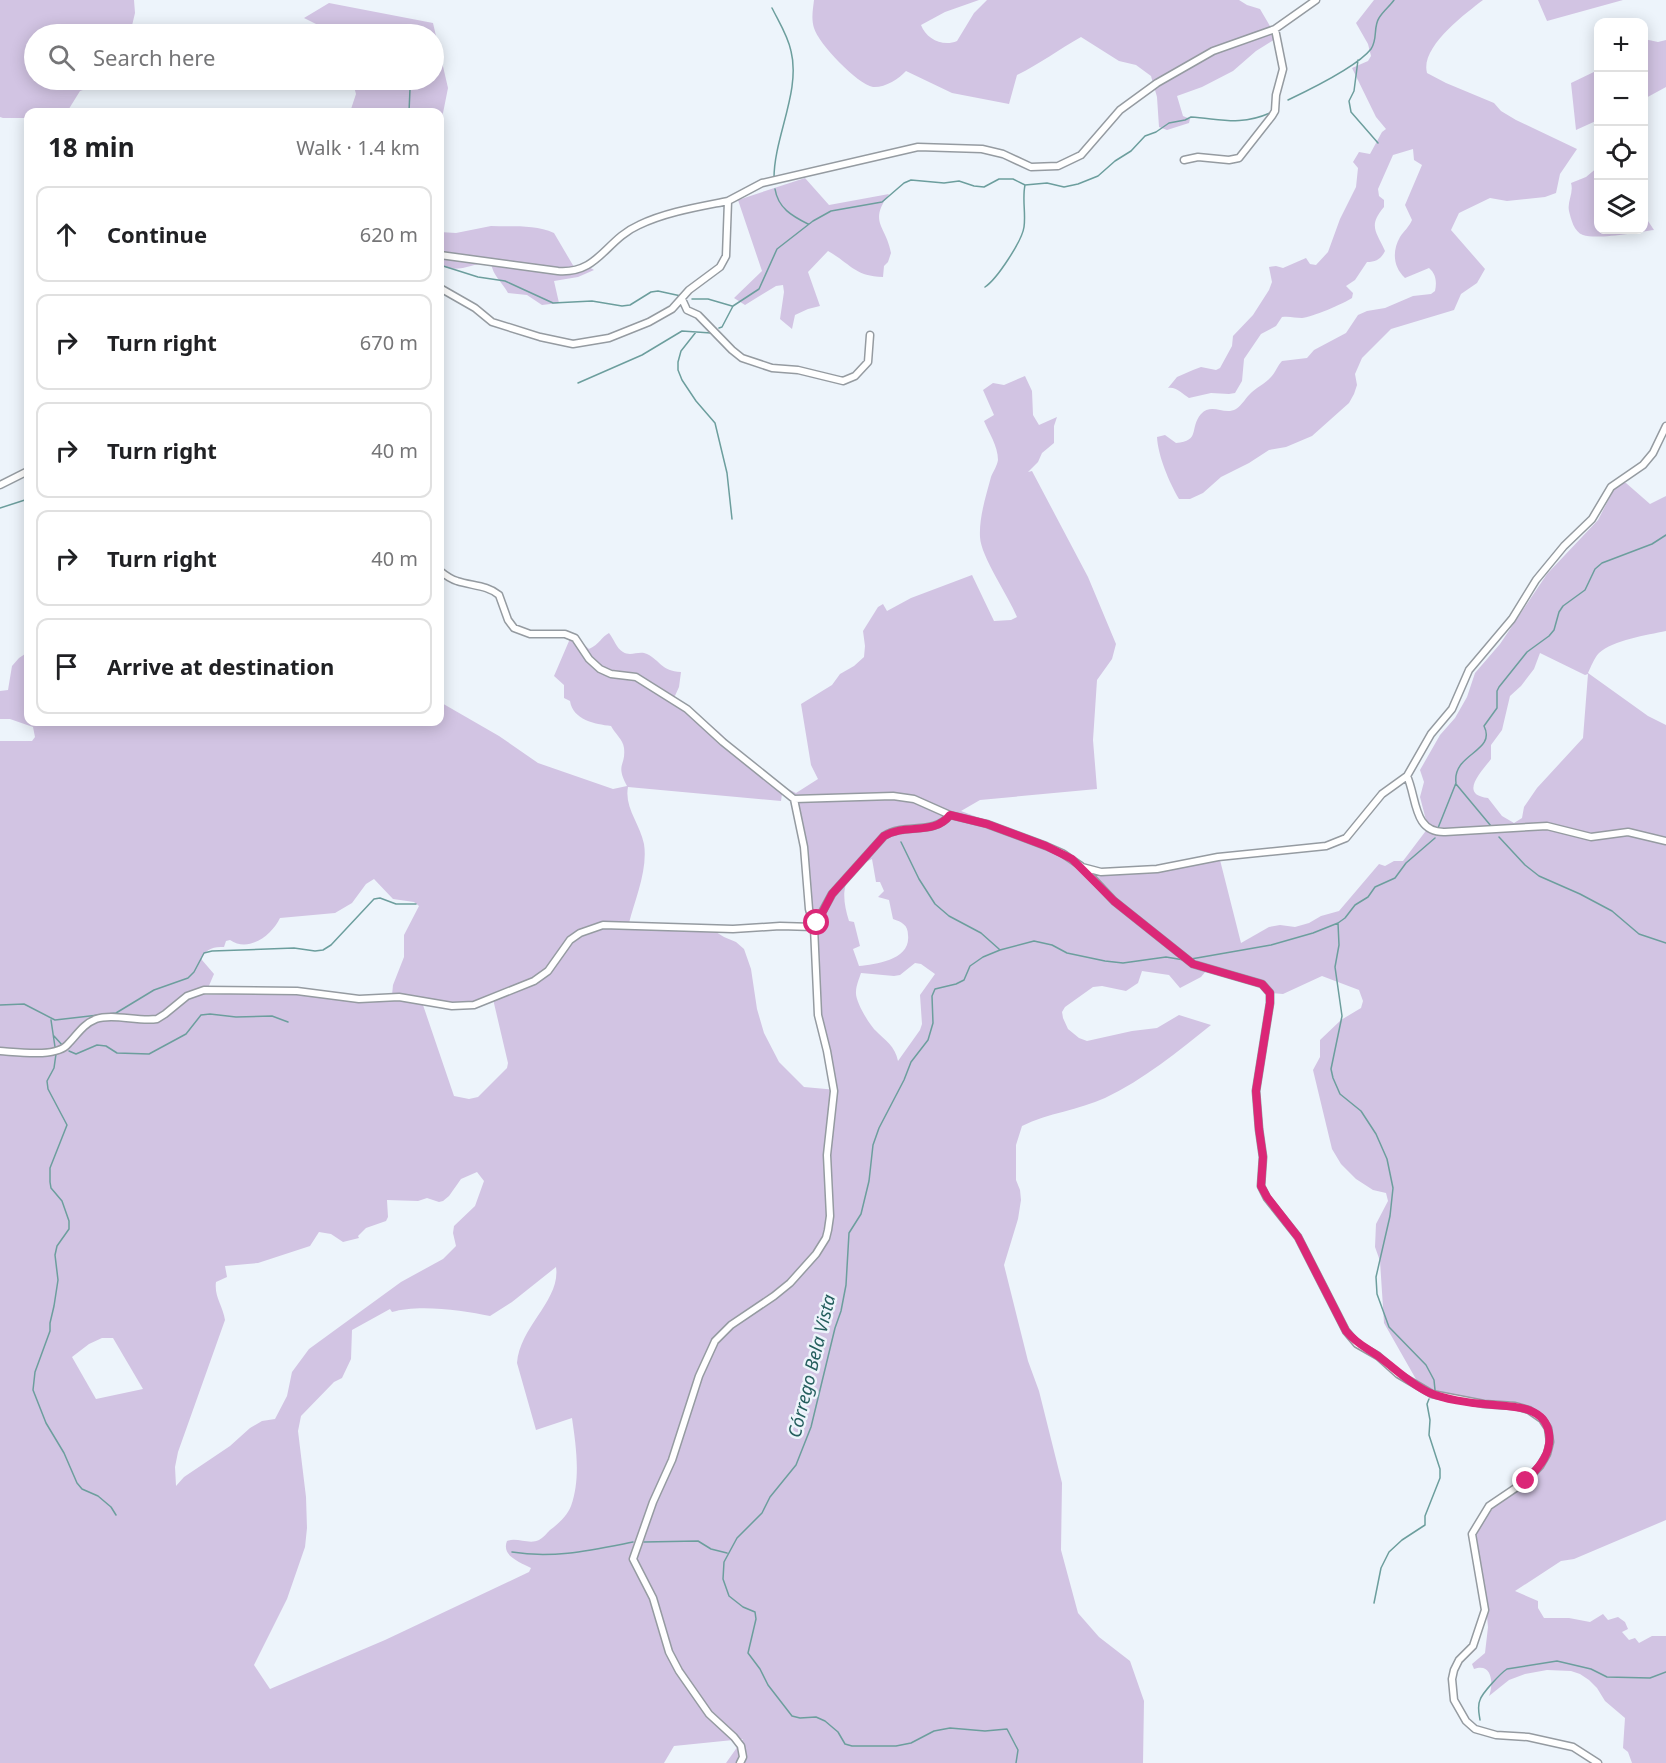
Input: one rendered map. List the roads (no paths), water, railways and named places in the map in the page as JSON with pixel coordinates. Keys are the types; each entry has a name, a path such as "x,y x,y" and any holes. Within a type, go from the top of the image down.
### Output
{"street":[{"path":"444,256 558,271 575,270 591,264 607,247 639,225 668,215 728,201 762,183 918,147 981,149 1003,154 1031,167 1058,166 1081,155 1120,110 1157,83 1213,51 1275,29 1316,0"},
{"path":"1184,160 1206,157 1229,160 1239,158 1272,116 1275,111 1282,69 1281,52 1275,29"},
{"path":"444,290 475,308 492,322 540,337 573,344 620,335 666,312 723,262 727,246 728,201"},
{"path":"682,298 687,310 698,315 739,356 779,370 798,370 846,381 862,371 868,362 870,335"},
{"path":"1081,866 1101,872 1177,867 1210,859 1334,844 1351,833 1382,794 1407,776 1431,734 1452,709 1469,670 1512,619 1536,580 1564,546 1592,519 1611,487 1643,465 1653,453 1666,426"},
{"path":"0,485 24,473"},
{"path":"444,574 455,581 486,587 499,595 511,624 517,630 530,634 561,634 572,637 578,641 589,659 600,669 611,674 636,676 687,709 723,742 794,799 804,847 809,909 814,927 818,1015 834,1091 827,1148 830,1216 826,1238 811,1260 790,1283 731,1325 715,1341 699,1376 672,1460 653,1502 633,1559 652,1598 669,1652 679,1671 709,1714 741,1746 743,1757 740,1763"},
{"path":"1407,776 1413,788 1418,814 1423,824 1431,831 1547,826 1591,837 1628,832 1666,841"},
{"path":"794,799 893,796 914,799 950,815 975,820 1046,846 1062,853 1081,866 1114,901 1193,964 1251,980 1262,984 1268,990 1270,1003 1256,1101 1263,1157 1261,1186 1298,1237 1346,1331 1357,1344 1378,1356 1398,1374 1432,1394 1529,1410 1542,1419 1548,1428 1550,1442 1547,1454 1540,1466 1526,1481 1489,1506 1472,1534 1485,1610 1473,1646 1459,1660 1454,1670 1452,1694 1467,1721 1475,1729 1496,1735 1528,1737 1573,1747 1598,1763"},
{"path":"814,927 832,894 884,836 907,828 934,827 950,815"},
{"path":"0,1051 44,1053 60,1050 66,1047 82,1028 96,1019 157,1019 187,996 204,990 297,991 359,999 399,997 452,1006 474,1005 534,981 548,971 570,940 586,930 603,925 814,927"}],"waterway":[{"path":"1288,100 1332,78 1364,56 1373,45 1379,18 1394,0"},
{"path":"772,8 788,40 793,66 793,82 778,146 774,178"},
{"path":"1358,60 1354,91 1349,101 1351,112 1378,143"},
{"path":"409,108 410,90"},
{"path":"719,328 722,327 733,306 759,289 777,249 813,221 831,211 882,202 904,183 911,180 944,183 959,181 984,187 999,179 1013,179 1025,185 1047,183 1064,187 1078,184 1098,176 1131,151 1145,136 1169,123 1191,117 1240,121 1270,113"},
{"path":"985,287 1002,268 1022,233 1025,185"},
{"path":"775,189 783,206 791,214 808,224"},
{"path":"444,266 478,277 505,281 553,303 592,301 622,306 630,305 651,292 658,291 681,296"},
{"path":"692,299 708,299 732,306"},
{"path":"578,383 642,355 682,331 711,333"},
{"path":"696,332 681,351 678,370 696,401 715,423 727,473 732,519"},
{"path":"0,508 24,500"},
{"name":"Córrego Bela Vista","path":"1438,828 1461,765 1485,742 1484,726 1497,708 1499,687 1527,652 1554,630 1563,606 1585,590 1595,569 1602,563 1652,544 1666,535"},
{"path":"1456,784 1491,826"},
{"path":"1499,837 1525,865 1539,876 1612,911 1639,934 1666,943"},
{"name":"Córrego Bela Vista","path":"1191,959 1271,945 1338,923 1355,905 1368,897 1375,887 1395,878 1406,863 1435,838"},
{"path":"901,842 919,879 935,904 949,916 981,933 999,949"},
{"path":"0,1005 24,1004 55,1020 116,1013 154,990 188,978 194,972 204,953 294,948 323,950 331,945 374,899 380,898 396,904 416,904"},
{"path":"1338,923 1339,945 1335,967 1342,1016 1331,1069 1340,1094 1361,1111 1376,1134 1387,1159 1393,1188 1390,1216 1376,1277 1377,1294 1389,1327 1426,1365 1434,1380 1435,1390"},
{"name":"Córrego Bela Vista","path":"1016,1763 1018,1750 1007,1729 985,1731 950,1728 934,1731 911,1743 896,1746 852,1746 845,1744 838,1732 825,1721 816,1717 792,1716 768,1685 748,1653 756,1619 755,1612 743,1607 729,1596 723,1579 724,1562 737,1538 762,1513 770,1497 796,1465 811,1427 841,1311 846,1285 849,1233 861,1214 869,1181 873,1145 911,1062 928,1040 933,1023 932,996 935,989 964,980 970,966 983,957 1034,941 1052,945 1067,953 1105,961 1123,963 1166,957 1184,960"},
{"path":"69,1051 76,1054 97,1045 106,1046 117,1053 149,1054 186,1034 201,1015 272,1016 288,1022"},
{"path":"51,1020 55,1047"},
{"path":"54,1036 63,1046"},
{"path":"56,1054 54,1068 47,1081 48,1089 67,1125 50,1168 50,1182 51,1188 62,1201 69,1221 69,1229 57,1246 55,1255 58,1280 50,1331 35,1372 33,1390 46,1423 64,1453 77,1483 82,1489 98,1496 111,1507 116,1515"},
{"path":"1374,1603 1381,1568 1389,1552 1402,1540 1425,1525 1425,1516 1440,1478 1440,1469 1429,1435 1430,1420 1427,1404 1429,1399"},
{"path":"644,1542 698,1541 711,1549 727,1553"},
{"path":"512,1552 557,1554 588,1551 633,1542"},
{"path":"1480,1720 1478,1707 1481,1697 1507,1669 1557,1661 1591,1669 1607,1677 1650,1678 1666,1672"}]}
